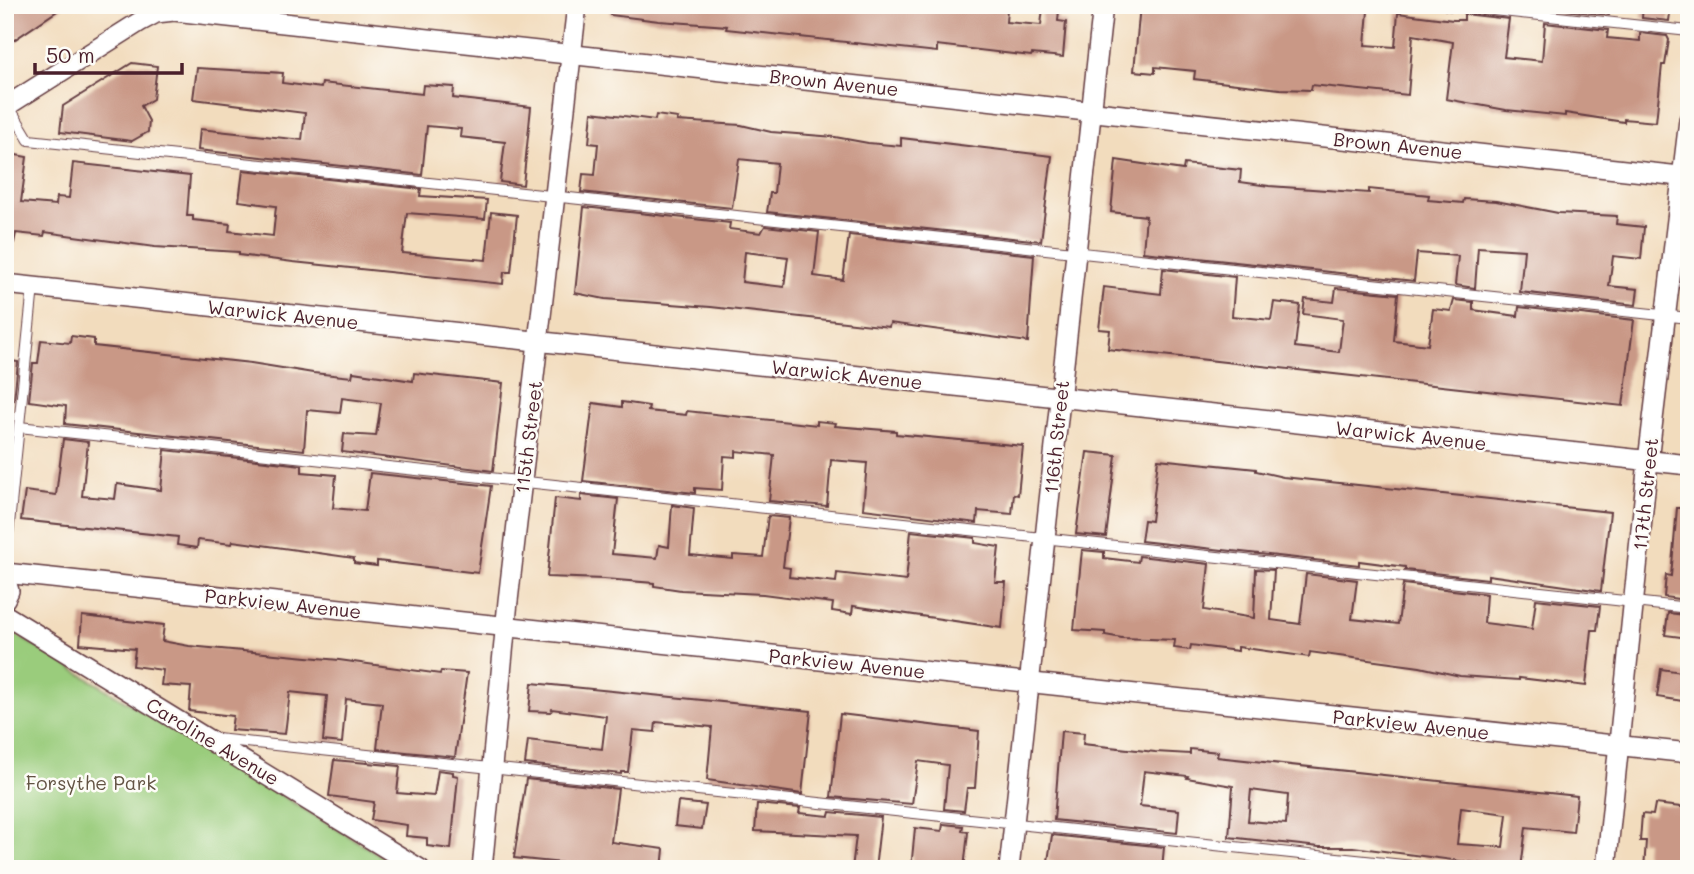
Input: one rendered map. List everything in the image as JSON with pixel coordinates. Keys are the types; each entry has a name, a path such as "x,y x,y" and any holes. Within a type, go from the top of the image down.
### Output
{"street":[{"name":"115th Street","path":"482,869 506,627 576,5"},
{"name":"116th Street","path":"1009,869 1103,5"},
{"name":"Brown Avenue","path":"7,106 156,13 174,11 1686,177"},
{"name":"117th Street","path":"1606,869 1648,461 1665,316 1686,177 1689,120"},
{"name":"Warwick Avenue","path":"5,284 1689,465"},
{"name":"Parkview Avenue","path":"5,599 9,592 5,576 1689,754"},
{"name":"Caroline Avenue","path":"5,615 211,738 420,869"}],"lane":[{"path":"1447,5 1689,32"},
{"path":"7,106 29,140 1689,318"},
{"path":"5,564 33,287"},
{"path":"19,427 1689,608"},
{"path":"211,738 1441,869"}],"green space":[{"name":"Forsythe Park","path":"5,628 403,869 5,869"}],"building":[{"path":"17,5 66,5 5,46 5,13"},
{"path":"611,5 967,5 1007,9 1006,22 1041,25 1043,8 1059,10 1058,21 1066,22 1063,57 1031,56 937,45 937,52 726,29 727,26 659,21 610,15"},
{"path":"1140,5 1319,5 1368,11 1365,45 1395,47 1398,13 1453,20 1464,20 1464,14 1509,19 1504,57 1542,61 1545,23 1608,30 1607,38 1640,41 1640,33 1667,36 1669,40 1665,65 1662,65 1656,122 1624,119 1624,122 1565,113 1565,116 1506,110 1446,99 1453,42 1413,35 1408,95 1312,85 1311,90 1280,89 1194,79 1195,71 1155,67 1155,73 1134,71"},
{"path":"1547,5 1610,5 1609,15 1546,8"},
{"path":"1643,5 1671,5 1669,21 1642,18"},
{"path":"132,63 157,66 153,99 141,106 149,121 148,132 132,141 60,132 63,106"},
{"path":"197,68 283,73 282,83 321,88 322,83 422,94 423,85 454,87 453,98 531,107 523,185 500,182 505,142 460,137 461,129 427,126 422,175 198,150 200,129 302,140 305,113 193,99"},
{"path":"592,112 655,120 656,115 678,118 677,121 741,125 771,132 835,137 868,143 901,146 901,138 1052,156 1041,241 767,212 770,193 774,193 777,163 739,159 732,208 581,192 583,174 595,175 598,144 589,143"},
{"path":"5,153 27,157 21,202 56,205 57,197 69,198 73,163 190,176 187,216 193,216 193,220 230,224 229,231 273,236 276,206 239,201 243,170 421,189 420,196 487,200 485,219 407,213 402,253 486,260 491,212 517,215 511,272 504,272 503,284 293,262 239,255 239,252 155,247 45,232 44,236 16,233 14,243 5,242"},
{"path":"1116,160 1183,170 1184,164 1241,170 1240,182 1269,186 1369,193 1369,189 1429,195 1428,200 1463,203 1464,199 1496,201 1558,213 1617,216 1616,224 1644,227 1641,259 1613,256 1609,286 1638,289 1636,305 1520,292 1524,250 1478,247 1475,288 1455,285 1458,256 1417,253 1414,281 1143,252 1146,216 1111,212"},
{"path":"584,207 730,223 729,229 761,233 765,226 819,232 814,276 843,280 849,235 1034,255 1028,342 890,323 889,327 711,307 605,299 575,293","holes":["745,252 788,257 784,287 742,282"]},
{"path":"1163,269 1235,277 1232,316 1271,320 1274,302 1300,305 1295,347 1339,352 1343,319 1303,314 1305,299 1334,302 1336,288 1398,294 1394,341 1428,345 1433,309 1451,311 1454,300 1473,302 1473,310 1518,316 1519,307 1634,320 1623,406 1108,349 1110,330 1099,329 1104,287 1161,294"},
{"path":"71,336 94,339 94,346 251,363 313,373 352,377 353,372 413,381 414,373 503,383 493,471 342,452 344,434 376,436 381,403 342,398 340,413 307,410 304,450 65,424 66,406 29,401 33,363 38,363 41,340 70,343"},
{"path":"5,360 18,362 14,400 5,399"},
{"path":"622,402 649,406 648,411 686,415 687,411 817,425 817,421 836,423 835,426 896,431 896,434 1023,446 1018,495 1014,494 1012,514 978,511 977,523 863,509 867,463 831,460 827,506 769,501 774,455 736,451 736,457 724,456 722,490 695,488 695,493 583,481 593,403 622,407"},
{"path":"63,439 88,442 82,496 115,499 117,484 161,490 165,450 302,465 302,472 336,475 333,508 365,511 370,473 491,486 478,573 377,561 377,566 354,563 354,558 233,541 232,544 198,540 197,548 177,545 178,537 21,520 25,491 56,495"},
{"path":"1087,452 1116,455 1106,537 1076,534"},
{"path":"1158,459 1256,469 1283,477 1610,512 1601,591 1488,575 1488,579 1405,570 1405,567 1359,561 1359,565 1141,541 1144,520 1151,521"},
{"path":"581,495 618,499 612,554 657,558 659,545 669,547 672,505 694,508 690,555 733,559 733,555 763,557 768,516 789,518 783,567 790,568 789,577 836,582 837,573 906,581 911,531 975,538 975,543 999,547 995,582 1006,582 1002,628 853,606 852,614 832,611 833,603 763,594 681,590 654,586 654,583 604,579 547,577 555,498 581,501"},
{"path":"1677,508 1689,508 1686,600 1664,597 1666,575 1671,576"},
{"path":"1082,550 1104,552 1104,558 1138,562 1139,556 1209,564 1204,610 1254,618 1256,569 1274,570 1271,620 1300,624 1306,574 1357,580 1352,619 1398,624 1403,584 1486,594 1484,623 1532,629 1536,599 1600,606 1597,630 1592,630 1586,686 1519,678 1460,676 1420,667 1310,652 1309,657 1238,647 1238,651 1191,645 1190,650 1174,648 1175,640 1122,638 1105,635 1105,632 1074,630"},
{"path":"1668,613 1685,615 1685,619 1689,619 1689,638 1665,635"},
{"path":"82,616 164,625 162,641 189,646 339,660 440,674 441,671 467,673 455,757 377,749 382,703 346,699 342,743 323,741 327,696 290,692 285,734 231,730 233,716 189,711 191,687 161,685 163,670 133,666 135,649 80,644"},
{"path":"1661,669 1689,673 1689,702 1657,697"},
{"path":"532,683 811,711 802,794 707,780 712,727 656,722 655,732 633,730 628,772 621,774 525,764 528,740 602,749 606,716 552,709 551,712 529,711"},
{"path":"840,714 979,731 975,788 967,788 964,811 944,809 948,765 918,761 912,804 831,797"},
{"path":"1061,731 1084,733 1083,744 1190,754 1190,749 1218,752 1217,757 1577,796 1573,832 1526,827 1521,869 1353,847 1319,847 1229,837 1233,786 1187,778 1188,776 1144,771 1140,806 1179,810 1177,833 1054,820","holes":["1251,790 1288,795 1286,824 1248,821","1461,808 1507,814 1503,847 1457,844"]},
{"path":"334,760 400,766 397,793 434,796 438,770 453,772 453,775 458,776 451,849 427,846 427,838 406,836 407,825 371,820 374,802 329,796"},
{"path":"526,779 618,789 611,842 664,849 662,869 591,869 591,866 514,858"},
{"path":"678,802 706,805 702,829 675,826"},
{"path":"757,804 800,808 799,813 829,816 830,812 881,817 875,869 852,869 856,836 755,831"},
{"path":"1655,804 1689,808 1689,869 1644,869 1646,841 1640,841 1642,814 1653,815"},
{"path":"943,824 963,826 962,831 968,832 964,869 911,869 915,828 942,831"},
{"path":"1052,835 1164,847 1162,869 1088,869 1048,861"}]}
